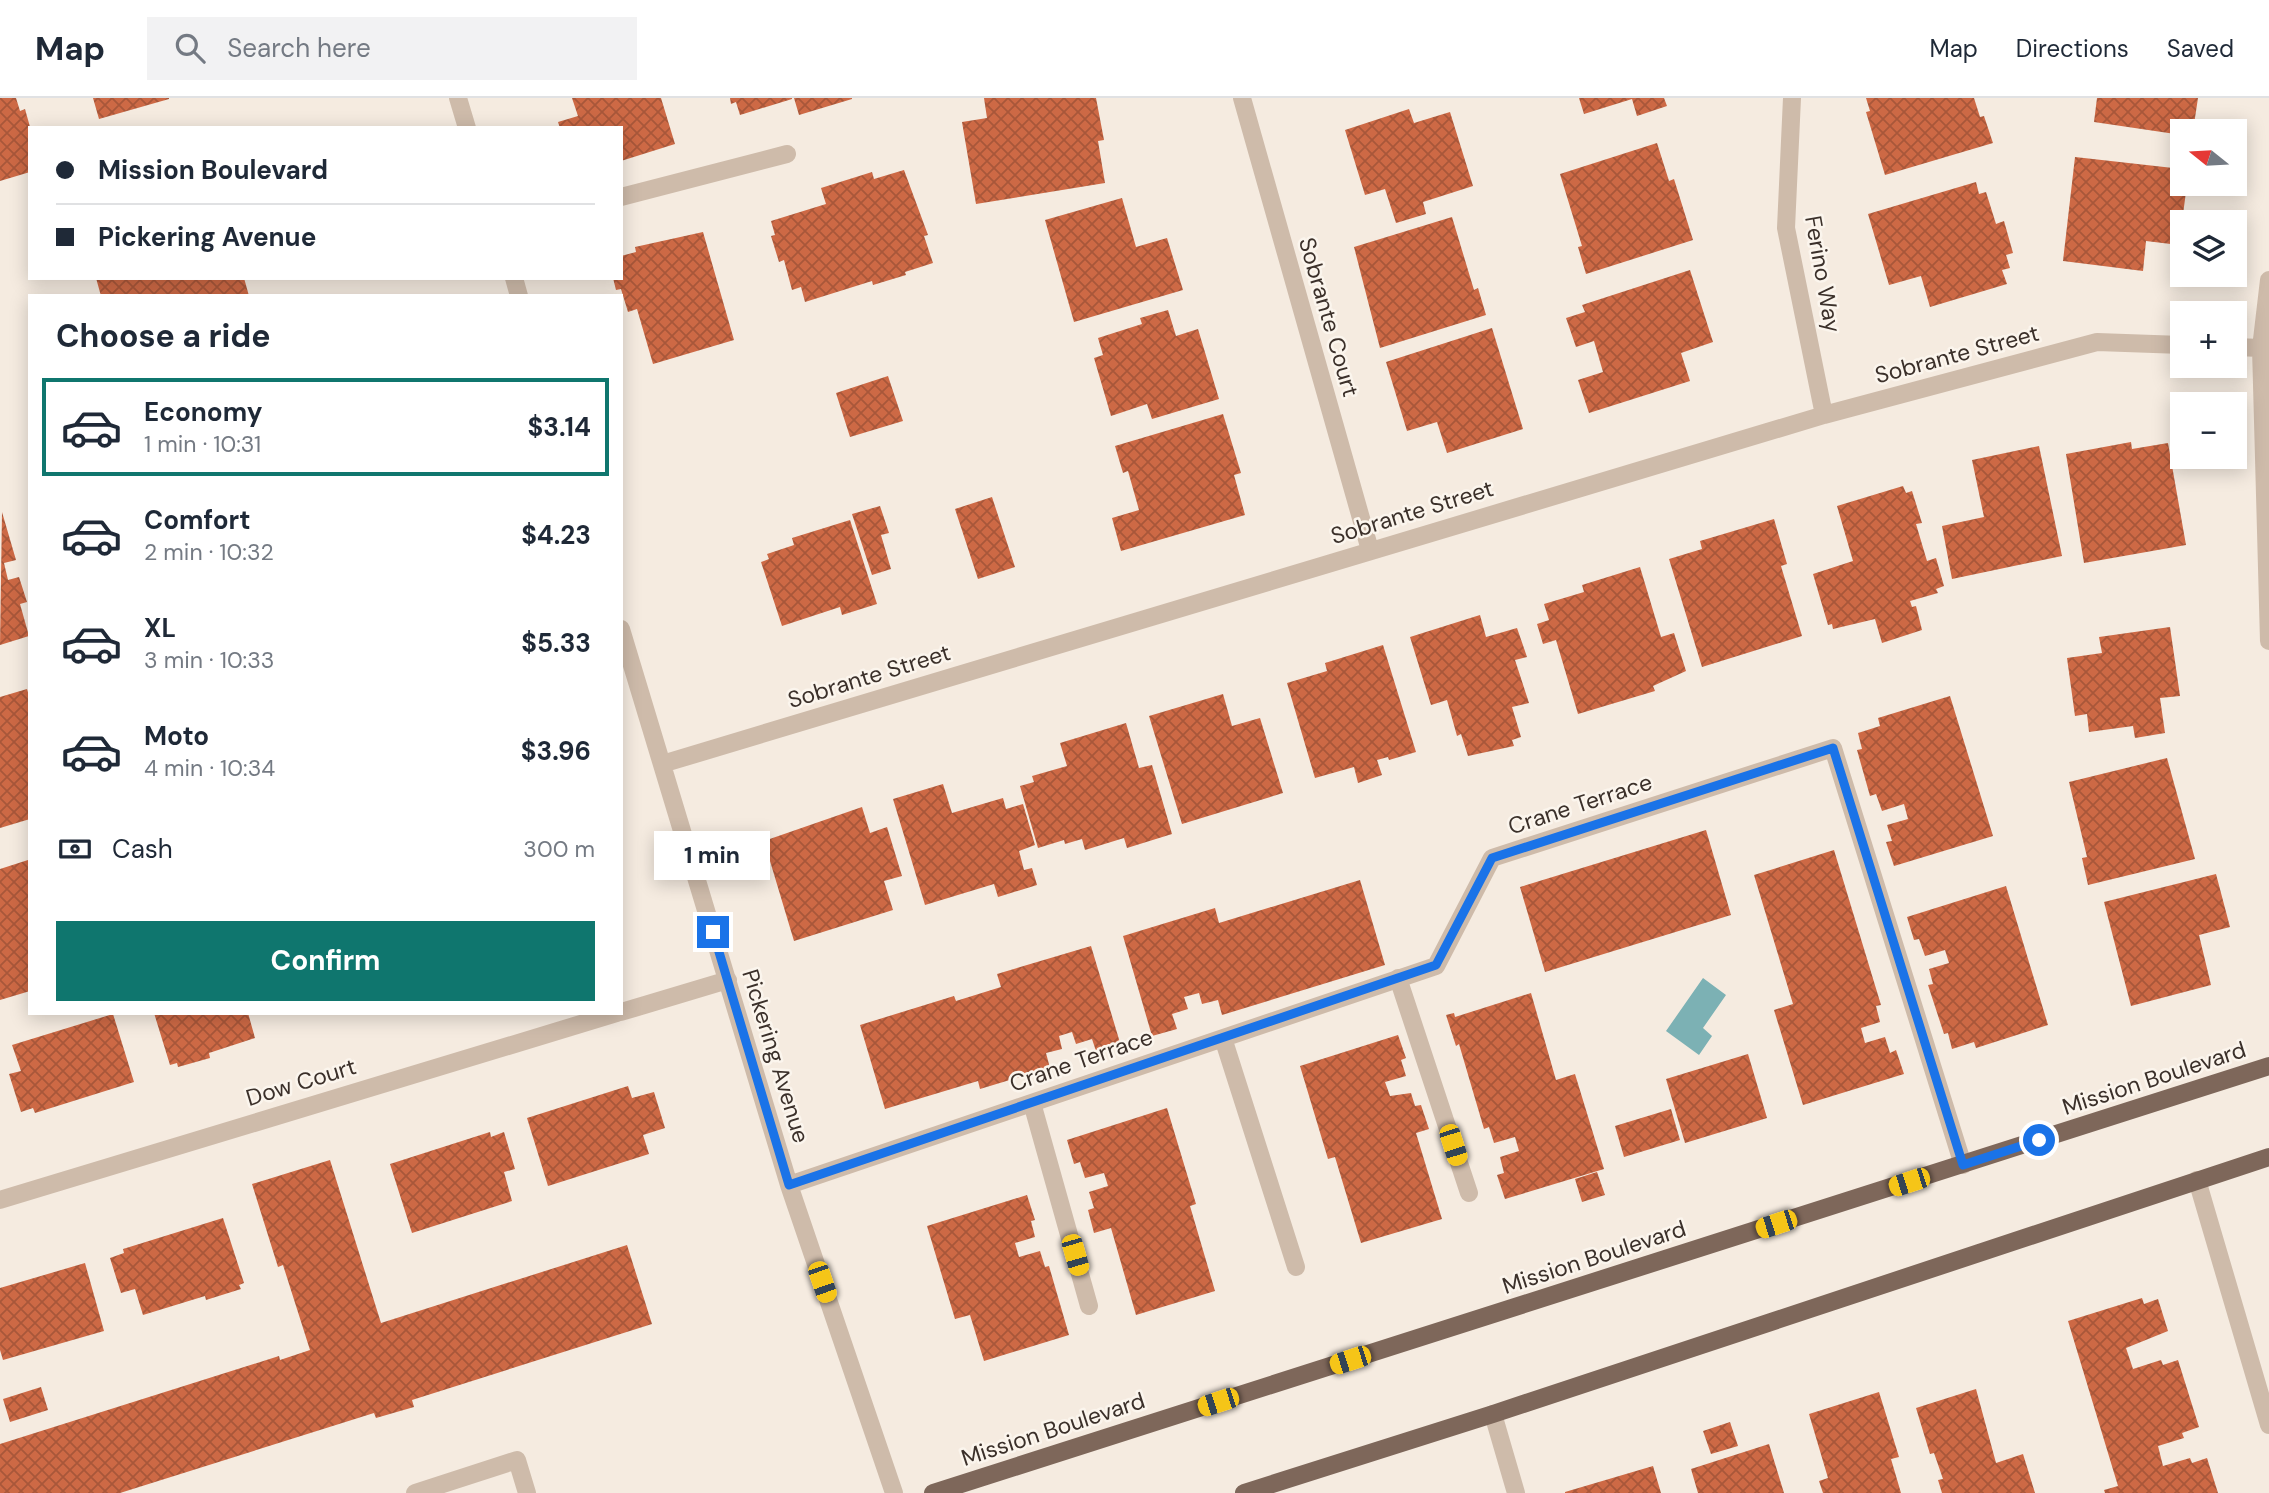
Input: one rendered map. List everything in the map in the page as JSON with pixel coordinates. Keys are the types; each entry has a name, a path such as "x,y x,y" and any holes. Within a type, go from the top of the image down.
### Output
{"main road":[{"name":"Mission Boulevard","path":"933,1493 2269,1066"},
{"path":"1244,1493 1493,1414 2269,1157"}],"street":[{"path":"458,98 466,126"},
{"name":"Sobrante Court","path":"1242,98 1370,550"},
{"name":"Ferino Way","path":"1792,98 1786,228 1824,415"},
{"path":"623,196 788,154"},
{"path":"2268,635 2261,348 2269,280"},
{"name":"Sobrante Street","path":"662,764 1824,415 2097,342 2170,345"},
{"path":"2247,347 2261,348"},
{"name":"Pickering Avenue","path":"625,655 662,764 789,1185 894,1493"},
{"name":"Crane Terrace","path":"789,1185 1436,965 1492,858 1833,748 1963,1165"},
{"path":"1398,978 1469,1192"},
{"name":"Dow Court","path":"623,1012 728,980"},
{"name":"Dow Court","path":"0,1200 612,1015"},
{"path":"1223,1038 1296,1267"},
{"path":"1032,1102 1089,1306"},
{"path":"2197,1180 2269,1425"},
{"path":"1493,1414 1516,1493"},
{"path":"415,1493 517,1460 527,1493"}],"water":[{"path":"1703,978 1726,995 1703,1028 1712,1036 1699,1055 1666,1031"}],"building":[{"path":"0,98 16,98 20,111 25,109 30,126 28,173 0,181"},
{"path":"93,98 169,98 169,99 99,119"},
{"path":"572,98 661,98 675,144 623,160 623,126 559,126 558,122 578,116"},
{"path":"730,98 792,99 740,115 736,102 731,104"},
{"path":"794,98 852,98 852,99 799,115"},
{"path":"984,98 1096,98 1104,140 1098,141 1105,183 976,204 962,122 987,118"},
{"path":"1579,98 1664,98 1667,106 1637,116 1632,99 1584,114"},
{"path":"1866,98 1974,98 1980,117 1984,116 1993,143 1885,175 1866,112 1870,111"},
{"path":"2097,98 2198,98 2195,119 2170,119 2170,133 2094,122"},
{"path":"1409,109 1414,123 1450,112 1473,186 1423,202 1426,214 1396,223 1385,189 1365,195 1345,130"},
{"path":"1657,143 1669,181 1674,179 1693,240 1586,274 1578,247 1582,246 1560,174"},
{"path":"2075,157 2170,168 2170,196 2185,196 2184,210 2170,210 2170,244 2146,241 2143,271 2063,261"},
{"path":"904,170 928,235 924,236 933,263 905,272 906,275 873,285 872,281 805,302 801,287 792,290 784,260 779,262 771,236 775,235 771,221 826,204 821,188 872,172 874,179"},
{"path":"1976,182 1979,194 1986,192 1996,224 2004,221 2013,253 2006,255 2010,268 2002,270 2007,284 1930,307 1921,276 1889,285 1868,214"},
{"path":"1122,198 1136,247 1167,238 1183,290 1074,322 1045,220"},
{"path":"1452,217 1474,290 1478,288 1486,315 1380,348 1354,247"},
{"path":"703,232 734,340 653,364 637,309 628,312 621,289 616,290 614,280 623,280 623,255 636,252 635,247"},
{"path":"1690,270 1713,342 1681,353 1690,381 1589,413 1578,380 1603,372 1594,341 1576,347 1566,318 1585,312 1582,305"},
{"path":"97,280 245,280 248,294 100,294"},
{"path":"1168,310 1176,336 1198,329 1219,399 1152,419 1147,404 1111,416 1094,358 1103,355 1098,338 1142,324 1140,318"},
{"path":"1492,328 1523,429 1447,453 1437,422 1407,431 1386,362"},
{"path":"888,376 903,421 850,437 836,393"},
{"path":"1223,414 1241,473 1234,475 1245,515 1121,551 1112,518 1139,510 1128,471 1123,473 1115,446"},
{"path":"2131,442 2132,449 2168,443 2170,469 2173,469 2186,545 2084,563 2066,454"},
{"path":"2039,446 2062,556 1952,579 1942,526 1984,517 1972,460"},
{"path":"1903,486 1906,493 1912,491 1922,523 1916,524 1927,561 1936,558 1944,586 1936,589 1938,593 1910,601 1912,607 1916,606 1922,630 1882,643 1875,619 1833,629 1832,624 1828,625 1813,574 1853,561 1837,506"},
{"path":"992,497 1015,567 978,579 955,509"},
{"path":"880,506 889,533 881,535 891,569 872,575 852,514"},
{"path":"2,512 16,560 4,563 8,580 19,577 27,602 20,604 28,636 0,645"},
{"path":"1774,519 1787,564 1781,566 1802,636 1702,667 1669,559 1702,549 1700,541"},
{"path":"850,520 877,604 842,615 840,607 782,626 761,562 769,559 767,554 794,545 792,538"},
{"path":"1640,567 1661,637 1674,633 1686,671 1653,686 1655,691 1578,714 1556,640 1543,644 1537,624 1549,620 1544,604 1584,592 1582,585"},
{"path":"1480,615 1486,637 1517,628 1527,657 1515,660 1529,703 1512,707 1521,737 1512,740 1514,746 1468,756 1461,734 1457,736 1447,700 1431,705 1410,637"},
{"path":"2170,627 2180,696 2160,698 2165,733 2135,738 2133,726 2089,732 2087,714 2075,716 2067,658 2102,653 2099,637"},
{"path":"1383,645 1416,752 1389,760 1388,757 1377,760 1382,775 1358,783 1354,767 1315,778 1287,683 1327,671 1325,663"},
{"path":"27,689 28,692 28,820 0,828 0,697"},
{"path":"1223,694 1232,726 1260,718 1283,793 1182,824 1149,716"},
{"path":"1950,696 1993,836 1894,866 1886,842 1892,841 1887,825 1908,819 1904,804 1882,811 1876,794 1870,796 1857,750 1862,749 1858,733 1880,726 1878,718"},
{"path":"1126,723 1139,768 1152,765 1172,834 1127,848 1124,838 1085,850 1082,839 1065,844 1064,840 1038,848 1020,786 1034,782 1032,776 1067,766 1060,743"},
{"path":"2167,758 2195,859 2088,885 2082,858 2087,857 2069,782"},
{"path":"943,784 952,813 1003,798 1006,809 1023,804 1035,845 1019,851 1024,870 1032,868 1037,885 998,897 994,884 925,905 893,799"},
{"path":"862,807 870,833 887,827 902,876 884,881 893,910 794,941 764,841"},
{"path":"1706,830 1731,915 1545,972 1520,887"},
{"path":"1834,850 1881,1005 1876,1006 1880,1022 1861,1028 1865,1043 1885,1037 1890,1053 1896,1050 1904,1074 1803,1105 1774,1010 1793,1004 1754,875"},
{"path":"28,860 28,992 0,1000 0,869"},
{"path":"2216,874 2230,927 2199,935 2211,985 2131,1006 2104,902"},
{"path":"1360,880 1385,965 1222,1015 1218,1000 1202,1004 1199,993 1184,997 1188,1009 1172,1014 1177,1029 1152,1036 1123,936 1215,908 1219,923"},
{"path":"2006,886 2048,1025 1976,1048 1974,1042 1952,1049 1948,1033 1944,1034 1928,985 1933,984 1929,969 1949,963 1945,950 1925,956 1919,939 1914,940 1907,917"},
{"path":"1091,946 1121,1046 1097,1054 1092,1039 1076,1044 1072,1032 1059,1036 1062,1049 1046,1053 1050,1068 980,1089 978,1081 885,1109 860,1025 954,996 956,1001 1001,987 997,974"},
{"path":"1531,993 1556,1080 1575,1074 1604,1169 1505,1199 1497,1175 1504,1173 1500,1157 1519,1151 1515,1137 1494,1143 1489,1127 1484,1129 1459,1044 1456,1046 1446,1015 1454,1013 1455,1017"},
{"path":"113,1015 134,1082 35,1113 33,1108 21,1112 9,1074 21,1071 12,1045"},
{"path":"155,1015 249,1015 255,1038 209,1053 210,1058 178,1067 177,1063 170,1065"},
{"path":"1398,1035 1406,1058 1401,1060 1406,1076 1385,1082 1390,1096 1411,1093 1415,1106 1421,1105 1429,1129 1416,1133 1442,1219 1361,1243 1335,1157 1328,1159 1300,1066"},
{"path":"1748,1054 1767,1118 1685,1143 1666,1079"},
{"path":"628,1086 632,1098 654,1092 665,1128 643,1135 649,1154 548,1186 527,1118"},
{"path":"1167,1108 1196,1204 1190,1206 1215,1291 1136,1315 1111,1228 1094,1233 1088,1210 1094,1208 1089,1192 1108,1186 1104,1173 1085,1178 1080,1162 1074,1164 1067,1140"},
{"path":"1671,1109 1680,1140 1624,1157 1615,1126"},
{"path":"490,1132 491,1137 504,1132 515,1169 504,1172 512,1201 412,1233 390,1164"},
{"path":"330,1160 381,1323 627,1245 652,1324 412,1400 414,1407 376,1418 374,1413 120,1493 0,1493 0,1444 279,1356 280,1360 310,1350 283,1265 278,1267 252,1184"},
{"path":"1597,1172 1605,1195 1582,1202 1575,1179"},
{"path":"1027,1195 1035,1220 1031,1221 1035,1237 1015,1243 1019,1257 1040,1251 1045,1267 1049,1266 1069,1335 984,1361 970,1315 955,1319 927,1226"},
{"path":"223,1218 244,1283 239,1285 241,1289 206,1300 205,1296 143,1315 135,1289 121,1293 110,1258 124,1253 123,1249"},
{"path":"85,1263 104,1331 3,1360 0,1350 0,1288"},
{"path":"2142,1298 2144,1304 2158,1299 2168,1331 2126,1348 2133,1369 2161,1360 2163,1365 2178,1360 2199,1427 2182,1433 2184,1438 2158,1446 2163,1466 2190,1458 2192,1463 2207,1458 2218,1493 2105,1493 2104,1490 2118,1486 2068,1321"},
{"path":"41,1387 48,1410 10,1422 3,1399"},
{"path":"1976,1389 1996,1463 2023,1454 2035,1493 1942,1493 1938,1480 1943,1479 1934,1453 1930,1454 1916,1408"},
{"path":"1879,1392 1899,1457 1891,1459 1901,1493 1823,1493 1819,1481 1828,1478 1809,1414"},
{"path":"1730,1422 1738,1446 1711,1454 1703,1431"},
{"path":"1769,1444 1784,1493 1698,1493 1691,1469"},
{"path":"1653,1466 1661,1493 1565,1493 1565,1492"}],"route":[{"path":"713,932 789,1185 1436,965 1492,858 1833,748 1963,1165 2039,1140"}]}
